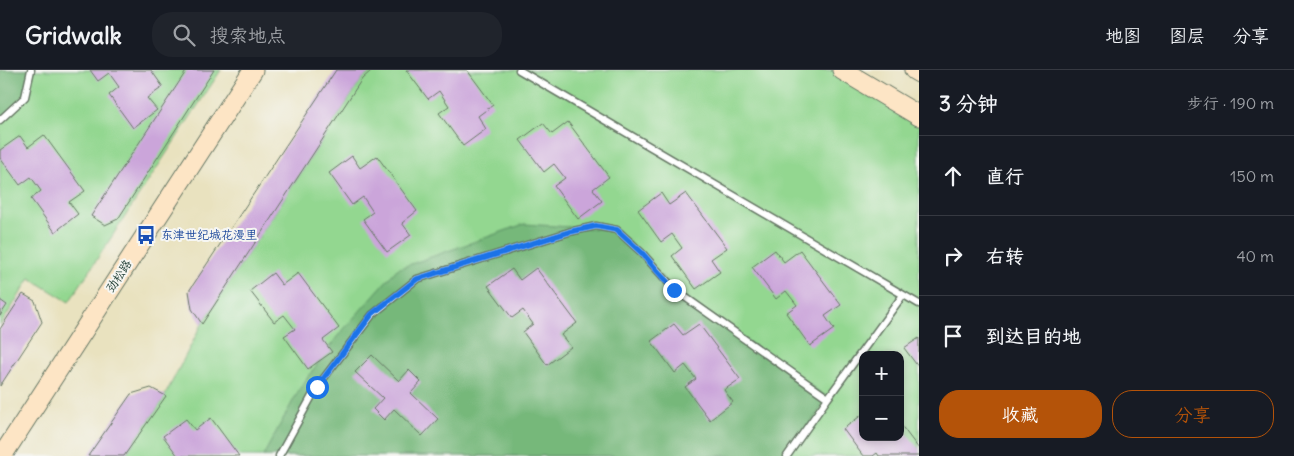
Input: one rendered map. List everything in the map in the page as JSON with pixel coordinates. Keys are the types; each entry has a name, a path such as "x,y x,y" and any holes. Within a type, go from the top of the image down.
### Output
{"street":[{"name":"劲松路","path":"2,456 253,70"},
{"path":"842,70 919,116"},
{"path":"914,70 919,73"}],"lane":[{"path":"0,120 25,97 31,70"},
{"path":"520,70 919,304"},
{"path":"279,456 317,387 372,314 417,279 569,232 596,226 617,230 642,253 674,290 828,398"},
{"path":"787,456 903,295"}],"green space":[{"path":"0,70 221,70 69,302 30,278 0,326"},
{"path":"0,70 31,70 25,97 0,120"},
{"path":"374,70 838,70 919,118 919,456 124,456 161,403 202,324 362,79"},
{"path":"524,224 617,230 675,290 828,398 787,456 263,456 300,388 336,338 397,269"}],"building":[{"path":"90,70 151,70 163,87 147,98 157,110 133,128 109,95 119,87 109,73 98,81"},
{"path":"187,70 214,70 118,219 105,225 91,216"},
{"path":"336,70 372,70 362,79 202,324 192,309 189,291"},
{"path":"406,70 467,70 493,105 478,116 486,129 463,146 439,113 449,106 439,91 428,99"},
{"path":"568,122 609,177 593,189 602,201 578,219 554,186 565,178 554,164 544,172 520,140 543,123 552,134"},
{"path":"44,135 85,191 69,202 78,214 55,232 31,199 41,191 31,177 20,185 0,158 0,150 20,136 28,147"},
{"path":"352,156 360,168 377,156 417,211 402,223 411,235 387,252 363,219 373,212 363,197 352,205 329,173"},
{"path":"661,193 669,205 686,193 727,248 711,259 720,272 696,289 672,256 682,248 672,234 661,242 638,210"},
{"path":"775,250 784,262 800,250 841,305 825,316 834,329 810,346 786,313 797,305 786,291 776,299 752,267"},
{"path":"536,268 577,323 561,335 571,347 547,365 523,332 533,324 523,310 512,318 488,286 512,269 520,280"},
{"path":"273,273 282,285 298,273 339,328 323,340 332,352 308,369 284,336 295,329 284,315 274,322 250,291"},
{"path":"23,294 35,301 42,322 0,386 0,329"},
{"path":"0,300 7,305 0,316"},
{"path":"674,324 683,335 699,324 740,379 724,390 733,402 710,420 685,387 696,379 685,365 675,373 651,341"},
{"path":"919,338 919,368 904,348"},
{"path":"372,355 399,381 409,370 421,382 411,393 438,419 422,436 394,409 384,420 373,409 383,398 355,372"},
{"path":"151,388 166,396 124,456 88,456 131,394"},
{"path":"859,417 859,441 904,441 904,429 919,449 919,456 879,456 877,453 873,456 863,456 843,429"},
{"path":"211,418 239,456 178,456 163,436 186,419 195,430"}],"place":[{"name":"东津世纪城花漫里","path":"146,235"}],"route":[{"path":"317,387 372,314 417,279 569,232 596,226 617,230 642,253 674,290"}]}
